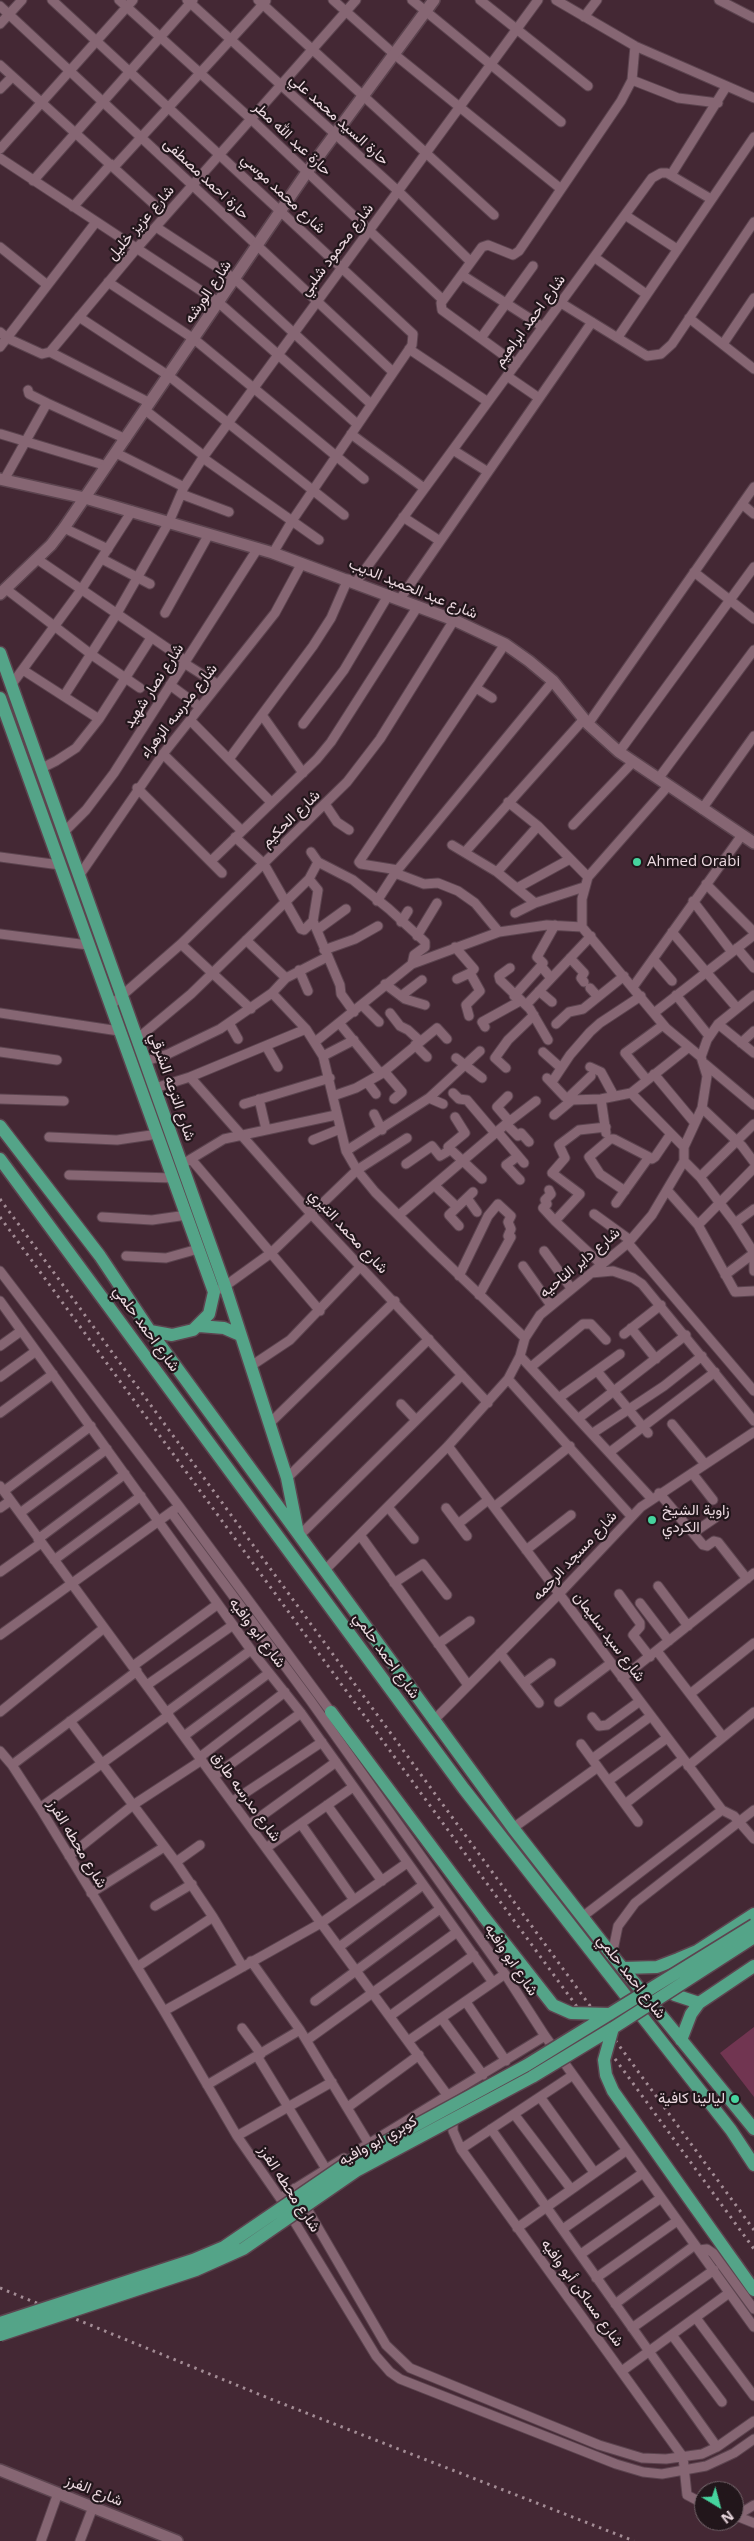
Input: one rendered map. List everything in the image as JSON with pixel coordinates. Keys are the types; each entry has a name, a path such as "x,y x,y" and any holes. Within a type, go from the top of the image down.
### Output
{"main road":[{"name":"شارع الترعه الشرقي","path":"0,653 155,1088 171,1153 173,1178 198,1249 219,1289 251,1366 287,1478 299,1536"},
{"name":"شارع الترعه الشرقي","path":"0,698 119,1032 158,1134 171,1153 186,1162 219,1289"},
{"name":"شارع احمد حلمي","path":"0,1126 92,1245 150,1331 513,1828 612,1955 754,2129"},
{"name":"شارع احمد حلمي","path":"0,1159 470,1797 730,2130 754,2165"},
{"path":"46,1223 59,1217 62,1208"},
{"path":"79,1266 81,1253 92,1245"},
{"path":"150,1331 165,1335 180,1335 199,1326 209,1314 219,1289"},
{"path":"199,1326 224,1328 240,1336"},
{"path":"331,1712 484,1917 553,2005 579,2014 612,2014"},
{"path":"623,1968 656,1967 697,1951 754,1914"},
{"name":"كوبري ابو وافيه","path":"0,2322 193,2260 224,2247 350,2161 510,2075 754,1925"},
{"name":"كوبري ابو وافيه","path":"0,2335 196,2270 235,2253 364,2166 532,2077 613,2028 754,1937"},
{"path":"681,2040 690,2014 698,2004 754,1966"},
{"path":"656,1967 660,1979 667,1989 675,1996 698,2004"},
{"path":"613,2028 604,2060 606,2075 613,2091 754,2290"}],"street":[{"path":"0,24 22,0"},
{"name":"شارع محمد موسي","path":"52,0 410,330 414,340 410,349"},
{"name":"حارة عبد الله مطر","path":"119,0 130,4 160,37 251,119 443,300 442,310 481,338"},
{"path":"333,0 394,54 561,188"},
{"name":"شارع عزيز خليل","path":"50,352 137,248 356,0"},
{"path":"412,0 561,122"},
{"name":"شارع الورشه","path":"3,592 37,559 64,528 308,172 434,0"},
{"path":"480,0 588,86"},
{"name":"شارع محمود شلبي","path":"64,696 116,615 168,522 182,491 204,457 315,302 538,0"},
{"path":"556,0 636,46 726,87 752,95"},
{"path":"584,17 597,0"},
{"path":"719,0 754,18"},
{"path":"33,181 190,1"},
{"name":"حارة السيد محمد علي","path":"190,1 398,192 471,262"},
{"path":"73,207 141,138 262,1 494,215"},
{"path":"0,149 130,4"},
{"name":"حارة احمد مصطفى","path":"0,6 193,185 315,302 393,372"},
{"path":"443,300 482,248 491,246 509,254 517,254 621,101 632,80 636,46"},
{"path":"0,65 166,215"},
{"path":"0,89 12,77"},
{"path":"632,80 661,94 718,103"},
{"path":"711,199 671,175 718,103 726,87"},
{"path":"618,337 754,136"},
{"path":"0,158 218,302 357,424"},
{"name":"شارع احمد ابراهيم","path":"228,759 322,633 352,580 403,517 453,450 652,178 661,173 671,175"},
{"path":"625,215 677,249"},
{"path":"0,348 4,335 96,222"},
{"path":"561,302 647,356 654,356 667,350 754,222"},
{"path":"156,227 234,279 371,404"},
{"path":"0,247 46,284"},
{"path":"594,257 646,294"},
{"path":"516,364 481,338 533,266"},
{"path":"462,275 543,327"},
{"path":"108,282 194,338 364,480"},
{"path":"723,344 754,298"},
{"path":"79,317 169,376 344,515"},
{"path":"689,318 754,369"},
{"path":"400,599 592,322"},
{"path":"4,335 42,354 50,352 147,407 204,457 319,540"},
{"path":"273,553 350,434 410,349 488,402"},
{"path":"507,376 539,398"},
{"path":"28,390 29,394 126,439"},
{"path":"2,480 48,403"},
{"path":"1,434 107,466"},
{"path":"350,434 424,488"},
{"path":"453,450 488,472"},
{"path":"116,453 182,491 229,512"},
{"name":"شارع عبد الحميد الديب","path":"2,480 85,498 258,548 389,594 454,620 505,644 553,681 586,722 619,752 668,786 750,838"},
{"path":"465,852 508,802 586,722 754,488"},
{"path":"742,504 754,514"},
{"path":"12,684 81,590 132,511"},
{"path":"403,517 440,541"},
{"path":"64,528 108,549"},
{"path":"165,613 209,534"},
{"name":"شارع نصار شهيد","path":"64,832 86,810 114,773 258,548"},
{"path":"37,559 217,684"},
{"path":"102,559 150,584"},
{"name":"شارع مدرسه الزهراء","path":"79,876 137,788 217,684 275,613 302,563"},
{"path":"619,752 754,567"},
{"path":"694,572 754,619"},
{"path":"3,592 140,688"},
{"path":"303,724 344,670 389,594"},
{"path":"211,862 270,802 303,773 331,742 418,606"},
{"name":"شارع الحكيم","path":"110,1006 181,944 348,782 380,740 454,620"},
{"path":"40,769 70,753 99,719 151,638"},
{"path":"499,932 475,903 458,891 438,883 424,884 396,871 359,862 505,644"},
{"path":"658,779 754,650"},
{"path":"23,670 99,719"},
{"path":"377,901 396,871 553,681"},
{"path":"170,685 200,707"},
{"path":"476,688 492,698"},
{"path":"262,715 303,773"},
{"path":"190,720 270,802"},
{"path":"702,808 754,736"},
{"path":"163,754 264,864 302,930 315,926 346,910"},
{"path":"573,824 633,762"},
{"path":"582,927 584,887 588,877 668,786"},
{"path":"137,788 222,873"},
{"path":"508,802 538,826 588,877"},
{"path":"326,804 337,822 349,830"},
{"path":"497,872 538,826"},
{"path":"633,987 706,884 750,838"},
{"path":"452,845 497,872 535,903"},
{"path":"311,852 318,862 352,880 426,945 414,955 412,964"},
{"path":"0,856 60,865"},
{"path":"518,888 570,859"},
{"path":"137,1039 212,973 309,879 318,862"},
{"path":"309,879 318,890 315,926 340,985 341,994 354,1012"},
{"path":"654,1013 754,933 706,884"},
{"path":"515,913 535,903 584,887"},
{"path":"693,901 734,950 754,968"},
{"path":"417,936 437,902"},
{"path":"401,922 408,911"},
{"path":"520,1001 543,963 537,957 555,925"},
{"path":"315,1042 340,1024 385,984 412,964 499,932 555,925 582,927 641,996 663,1025 754,1105"},
{"path":"146,1061 168,1054 229,1023 251,1010 272,993 286,978 298,970 378,926"},
{"path":"672,932 737,1008"},
{"path":"0,934 88,945"},
{"path":"485,1027 482,1022 539,991 591,936"},
{"path":"246,940 286,978"},
{"path":"181,944 251,1010"},
{"path":"455,947 474,969 457,979"},
{"path":"570,958 584,973 581,978 598,997"},
{"path":"653,959 672,981"},
{"path":"540,966 552,978"},
{"path":"510,968 498,978 534,1015 548,1040"},
{"path":"298,970 308,991"},
{"path":"469,1016 466,1005 480,992 470,973"},
{"path":"556,1024 568,1008 583,1009 624,976"},
{"path":"401,996 422,980"},
{"path":"385,984 401,996 424,1005"},
{"path":"539,991 552,1002"},
{"path":"272,993 306,1029 323,1056 330,1078 336,1116 346,1151 357,1170 459,1276 525,1338"},
{"path":"676,995 709,1036"},
{"path":"754,995 718,1024 709,1036 703,1061 707,1076 702,1108 684,1147 684,1161 700,1177 736,1223 754,1253 754,1271"},
{"path":"641,996 600,1022 579,1044 561,1068 550,1078 570,1099 601,1098 631,1093 689,1047"},
{"path":"362,1005 380,1022"},
{"path":"0,1013 119,1032"},
{"path":"390,1013 400,1026 408,1030 427,1057"},
{"path":"506,1068 495,1058 508,1040 534,1015"},
{"path":"229,1023 238,1039"},
{"path":"340,1024 402,1092 394,1098"},
{"path":"718,1024 754,1053"},
{"path":"647,1080 625,1053 663,1025"},
{"path":"333,1096 367,1082 437,1028 447,1039"},
{"path":"155,1088 190,1077 306,1029"},
{"path":"741,1043 754,1031"},
{"path":"323,1056 354,1040"},
{"path":"266,1046 278,1067"},
{"path":"346,1151 382,1130 408,1108 429,1098 480,1051"},
{"path":"0,1052 57,1060"},
{"path":"543,1052 561,1068"},
{"path":"456,1058 482,1078"},
{"path":"554,1115 570,1099 590,1072 601,1072 614,1096"},
{"path":"654,1074 694,1122"},
{"name":"شارع محمد التيري","path":"190,1077 312,1215 488,1403"},
{"path":"244,1104 330,1078"},
{"path":"367,1082 376,1094"},
{"path":"631,1093 670,1135 684,1147"},
{"path":"453,1094 460,1099 467,1100 521,1159 506,1166 520,1180"},
{"path":"508,1096 497,1107 518,1136 521,1133 529,1142"},
{"path":"429,1098 444,1104"},
{"path":"601,1098 608,1141"},
{"path":"0,1099 64,1101"},
{"path":"260,1099 266,1129"},
{"path":"399,1215 508,1122 536,1101"},
{"path":"702,1108 737,1141 754,1162"},
{"path":"374,1114 382,1130"},
{"path":"320,1311 272,1254 186,1162 224,1140 242,1134 336,1116"},
{"path":"456,1117 465,1133 448,1147 482,1179"},
{"path":"700,1177 754,1124"},
{"path":"555,1221 580,1194 552,1174 565,1158 558,1146 580,1130 606,1127"},
{"path":"313,1140 340,1130"},
{"path":"49,1137 117,1140 158,1134"},
{"path":"625,1191 600,1174 588,1160 608,1141 616,1139 648,1157 655,1157 670,1135"},
{"path":"219,1289 272,1254 357,1170 405,1142"},
{"path":"406,1164 432,1146 440,1156 450,1150"},
{"path":"616,1203 648,1157"},
{"name":"شارع داير الناحيه","path":"324,1571 488,1403 508,1378 520,1356 525,1338 532,1325 550,1304 629,1242 652,1215 684,1161"},
{"path":"698,1225 754,1168"},
{"path":"69,1175 173,1178"},
{"path":"434,1186 457,1207"},
{"path":"549,1190 551,1194 543,1208 602,1265"},
{"path":"667,1190 698,1225 734,1292 754,1291"},
{"path":"459,1226 449,1216 470,1195 478,1212"},
{"path":"459,1276 488,1216 498,1204 511,1216 508,1222 512,1229 508,1236 511,1237 478,1295"},
{"path":"736,1223 754,1209"},
{"path":"594,1214 629,1242 754,1391"},
{"path":"102,1217 152,1220 187,1216"},
{"path":"126,1256 166,1258 198,1249"},
{"path":"544,1251 571,1288"},
{"path":"725,1275 754,1253"},
{"path":"523,1266 550,1304"},
{"path":"251,1366 290,1340 320,1311 360,1267"},
{"name":"شارع ابو وافيه","path":"0,1271 179,1506 331,1712"},
{"path":"591,1273 613,1271 633,1278 650,1291 754,1421"},
{"name":"شارع ابو وافيه","path":"0,1301 251,1650 322,1742 492,1981"},
{"path":"270,1423 394,1301"},
{"path":"656,1359 628,1331 661,1305"},
{"path":"531,1367 584,1324 591,1324 606,1340"},
{"path":"0,1346 21,1330"},
{"path":"579,1418 686,1336"},
{"path":"287,1478 429,1339"},
{"path":"0,1377 36,1351"},
{"path":"560,1397 620,1354"},
{"path":"520,1356 610,1452 704,1546 714,1541 718,1542 751,1576 622,1678"},
{"path":"593,1433 664,1386 702,1356"},
{"path":"597,1371 646,1430"},
{"path":"610,1452 646,1430 715,1372"},
{"path":"0,1414 53,1374"},
{"path":"299,1536 462,1375"},
{"path":"508,1378 631,1516"},
{"path":"401,1404 416,1420"},
{"path":"672,1424 706,1464"},
{"path":"2,1488 91,1426"},
{"name":"شارع مسجد الرحمه","path":"433,1721 559,1594 631,1516 655,1495 754,1432"},
{"name":"شارع سيد سليمان","path":"448,1446 722,1810 739,1822 754,1839"},
{"path":"458,1524 491,1504 570,1446"},
{"path":"20,1513 107,1449"},
{"path":"692,1473 713,1500"},
{"path":"0,1572 125,1474"},
{"name":"شارع مدرسه طارق","path":"2,1488 448,2096 453,2112 453,2131"},
{"path":"54,1560 141,1496"},
{"path":"0,1508 10,1500"},
{"path":"0,1635 179,1506"},
{"path":"388,1506 414,1539"},
{"path":"446,1508 467,1536"},
{"name":"شارع ابو وافيه","path":"171,1512 316,1708 505,1974 545,2036 754,2327"},
{"path":"526,1550 571,1514"},
{"path":"693,1534 715,1518"},
{"path":"360,1535 468,1685"},
{"path":"394,1583 423,1564 447,1595"},
{"path":"658,1586 688,1626"},
{"path":"619,1594 640,1623 640,1627 633,1635 654,1654 690,1694 723,1737"},
{"path":"640,1602 669,1641"},
{"path":"12,1765 70,1722 135,1668 218,1604"},
{"path":"438,1644 470,1621"},
{"path":"147,1685 233,1625"},
{"path":"0,1712 104,1628"},
{"path":"690,1694 754,1643"},
{"path":"40,1808 251,1650"},
{"path":"500,1653 539,1703"},
{"path":"524,1683 551,1663"},
{"path":"559,1702 611,1663"},
{"path":"184,1736 269,1673"},
{"path":"69,1856 133,1805 201,1758 285,1692"},
{"path":"592,1717 599,1726 607,1725 640,1702"},
{"path":"625,1804 723,1737 754,1712"},
{"path":"214,1776 301,1713"},
{"path":"513,1828 651,1716"},
{"path":"70,1722 192,1884 243,1967"},
{"path":"608,1781 667,1738"},
{"path":"233,1802 322,1742"},
{"path":"581,1744 638,1822"},
{"name":"شارع محطه الفرز","path":"0,1751 12,1765 40,1808 164,2011 237,2136 280,2198 376,2356 390,2372 400,2379 616,2464 643,2472 662,2474 686,2472 720,2461 754,2439"},
{"path":"249,1824 336,1762"},
{"path":"266,1848 353,1787"},
{"path":"327,1806 382,1881"},
{"path":"582,1917 722,1810"},
{"path":"612,1955 618,1926 635,1903 754,1810"},
{"path":"301,1824 354,1900"},
{"path":"176,1862 200,1845"},
{"path":"91,1893 164,1847"},
{"path":"164,2011 321,1923 407,1863"},
{"path":"155,1906 192,1884"},
{"path":"339,1947 423,1885"},
{"path":"315,2001 440,1909"},
{"path":"137,1967 214,1917"},
{"path":"306,2040 373,1994 457,1932"},
{"path":"390,2016 474,1955"},
{"path":"252,1961 300,2030 369,2144"},
{"path":"408,2041 466,2002 492,1981 505,1974"},
{"path":"466,2002 506,2061"},
{"path":"442,2019 483,2075"},
{"path":"242,2028 259,2055 287,2108 326,2169"},
{"path":"207,2085 300,2030"},
{"path":"280,2198 545,2036"},
{"path":"348,2108 419,2055"},
{"path":"462,2149 573,2075"},
{"path":"237,2136 332,2082"},
{"path":"540,2097 594,2172"},
{"path":"514,2114 571,2189"},
{"path":"491,2129 717,2447"},
{"name":"شارع مساكن أبو وافيه","path":"453,2131 462,2149 517,2228 683,2457 687,2495 694,2499"},
{"path":"517,2228 627,2150"},
{"path":"563,2229 643,2173"},
{"name":"شارع محطه الفرز","path":"294,2188 386,2345 410,2368 628,2455 652,2459 702,2454 717,2447 754,2421"},
{"path":"581,2254 661,2198"},
{"path":"596,2278 677,2221"},
{"path":"615,2304 695,2245 713,2252 754,2309"},
{"path":"632,2328 714,2270"},
{"path":"622,2371 729,2293"},
{"path":"353,2316 365,2309"},
{"path":"696,2318 754,2396"},
{"path":"672,2335 722,2402"},
{"path":"524,2428 528,2416"},
{"name":"شارع الفرز","path":"0,2470 177,2541"},
{"path":"41,2541 58,2493"},
{"path":"80,2541 93,2507"}],"shaded area":[{"path":"754,2027 754,2097 720,2053"}],"railway":[{"path":"0,1199 754,2230"},
{"path":"0,1217 754,2249"},
{"path":"0,2288 273,2400 634,2541"}],"place":[{"name":"Ahmed Orabi","path":"637,862"},
{"name":"زاوية الشيخ الكردي","path":"652,1520"},
{"name":"ليالينا كافية","path":"735,2099"}]}
